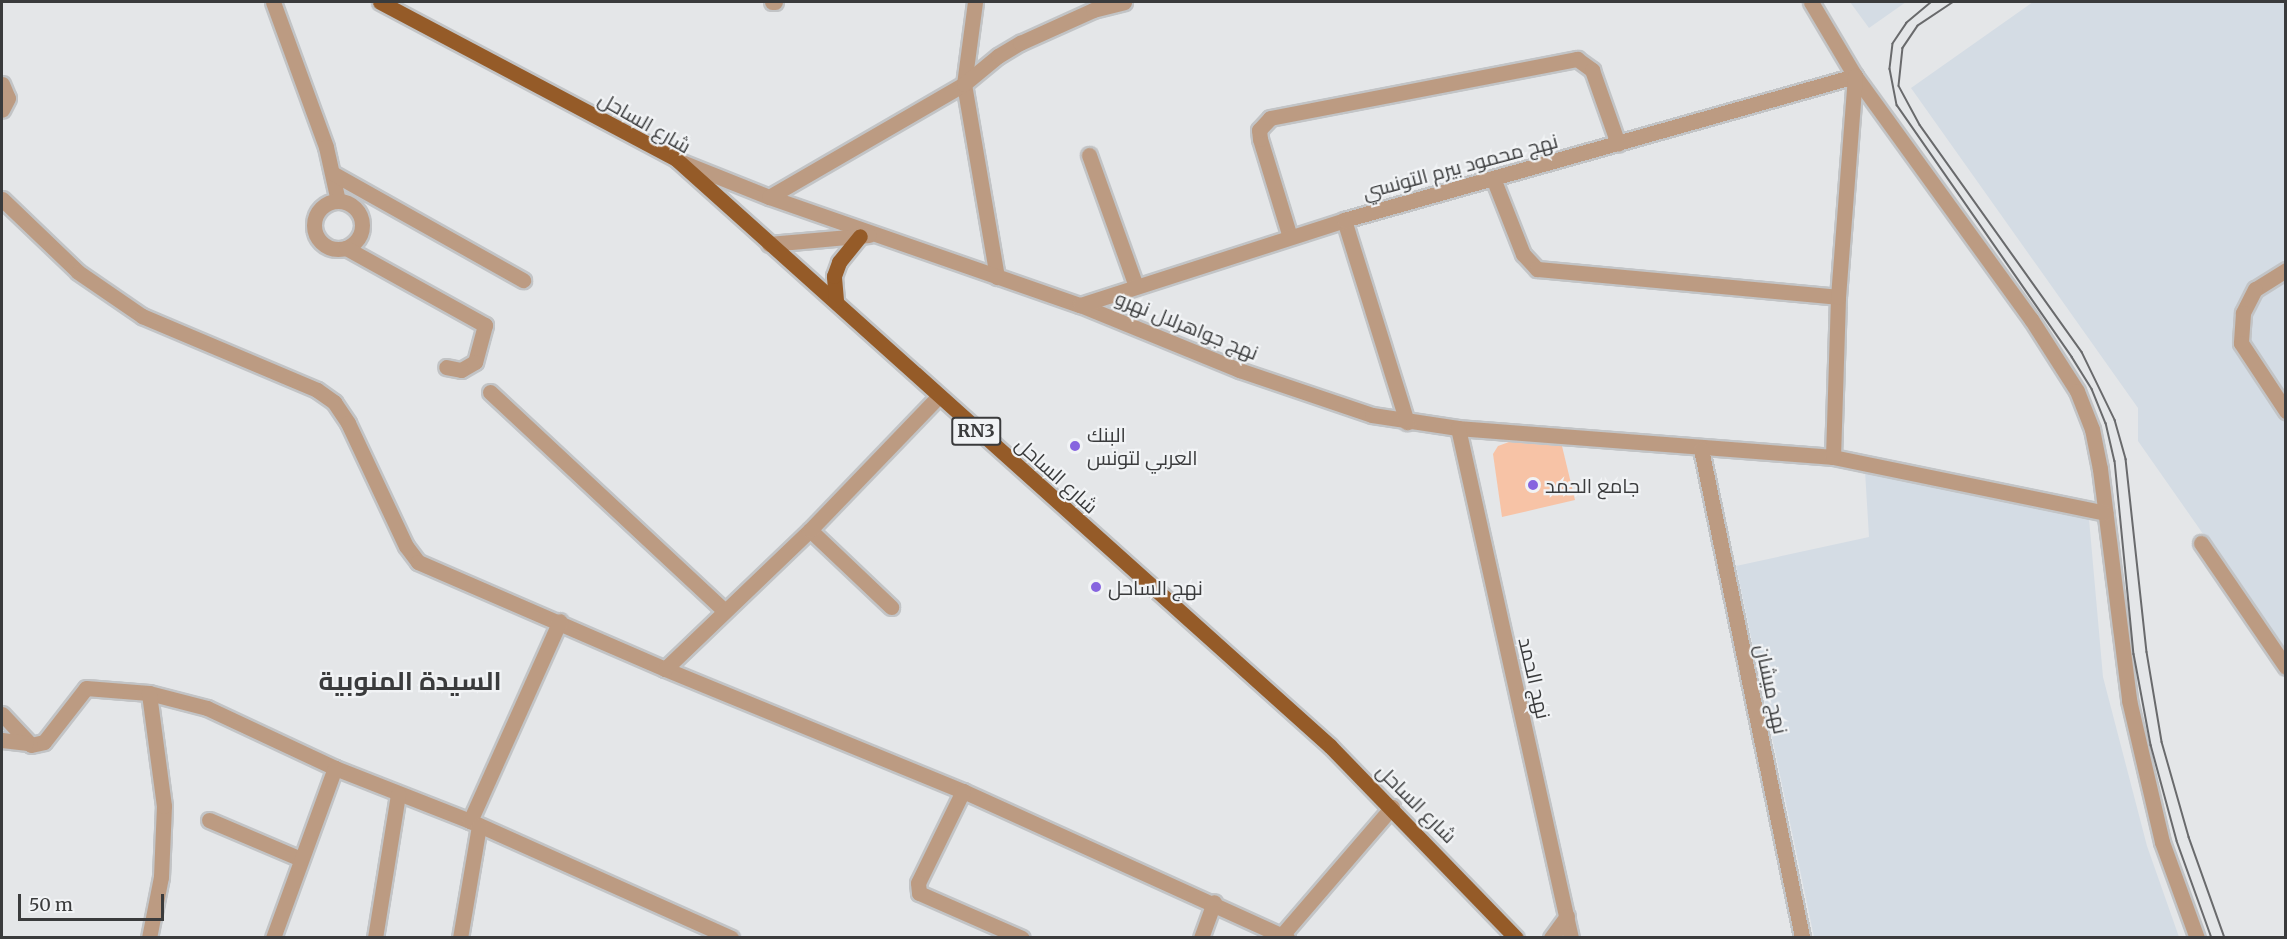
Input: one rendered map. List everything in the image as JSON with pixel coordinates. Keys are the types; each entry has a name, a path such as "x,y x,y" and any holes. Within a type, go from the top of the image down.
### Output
{"main road":[{"name":"شارع الساحل","path":"380,2 676,159 769,244 836,300 938,398 1330,746 1392,807 1516,938"},
{"path":"836,300 834,276 839,262 860,236"}],"street":[{"path":"273,2 334,174 338,201"},
{"path":"975,2 964,84 997,277"},
{"path":"769,197 964,84 998,56 1075,17 1124,2"},
{"path":"1811,2 1855,76 2031,319 2072,382 2092,429 2129,700 2162,842 2197,938"},
{"path":"1290,237 1260,139 1260,130 1270,118 1577,59 1592,70 1618,144"},
{"path":"1833,457 1838,297 1855,76"},
{"name":"نهج محمود بيرم التونسي","path":"1080,305 1344,220 1855,76"},
{"path":"2,84 8,98 2,110"},
{"path":"1089,155 1136,286"},
{"name":"نهج جواهرلال نهرو","path":"676,159 769,197 1080,305 1337,405 1407,422 1458,428 1701,450 1833,457 2105,513"},
{"path":"334,174 523,280"},
{"path":"1493,178 1523,254 1537,269 1838,297"},
{"path":"2,199 78,272 142,316 326,395 343,413 414,558 665,669 963,791 1214,902 1285,936 1392,807"},
{"path":"346,248 359,237 362,221 354,207 338,201 322,206 314,229 329,248 346,248 485,325 474,362 460,370 446,367"},
{"path":"1344,220 1407,422"},
{"path":"769,244 878,234"},
{"path":"2286,270 2255,289 2243,314 2241,343 2286,411"},
{"path":"490,392 725,611"},
{"path":"665,669 810,530 938,398"},
{"name":"نهج الحمد","path":"1458,428 1571,938"},
{"name":"نهج ميشان","path":"1701,450 1802,938"},
{"path":"810,530 891,607"},
{"path":"2201,543 2286,667"},
{"path":"460,938 474,824 560,621"},
{"path":"2,740 26,743 44,742 86,688 149,693 207,708 335,768 474,824 731,938"},
{"path":"149,693 164,806 161,877 149,938"},
{"path":"2,714 26,743"},
{"path":"273,938 335,768"},
{"path":"963,791 918,883 920,893 1022,938"},
{"path":"375,938 398,794"},
{"path":"209,820 301,859"},
{"path":"1201,938 1214,902"},
{"path":"1551,938 1567,916"}],"shaded area":[{"path":"1850,2 1906,2 1869,28"},
{"path":"2033,2 2285,2 2285,651 2138,441 2138,408 1911,88"},
{"path":"1865,471 2089,519 2103,677 2147,846 2179,937 1814,937 1736,566 1869,537"}],"building":[{"name":"جامع الحمد","path":"1509,442 1562,446 1575,500 1502,517 1493,454 1498,446"}],"tram line":[{"path":"1932,2 1907,23 1893,44 1890,69 1897,105 2072,357 2092,389 2106,423 2115,461 2134,654 2151,745 2177,841 2212,938"},
{"path":"1954,2 1918,26 1903,48 1899,86 1920,125 2082,352 2115,420 2126,459 2147,652 2162,742 2189,837 2225,938"}],"place":[{"name":"البنك العربي لتونس","path":"1075,446"},
{"name":"جامع الحمد","path":"1533,485"},
{"name":"نهج الساحل","path":"1096,587"}],"district":[{"name":"السيدة المنوبية","path":"410,681"}]}
